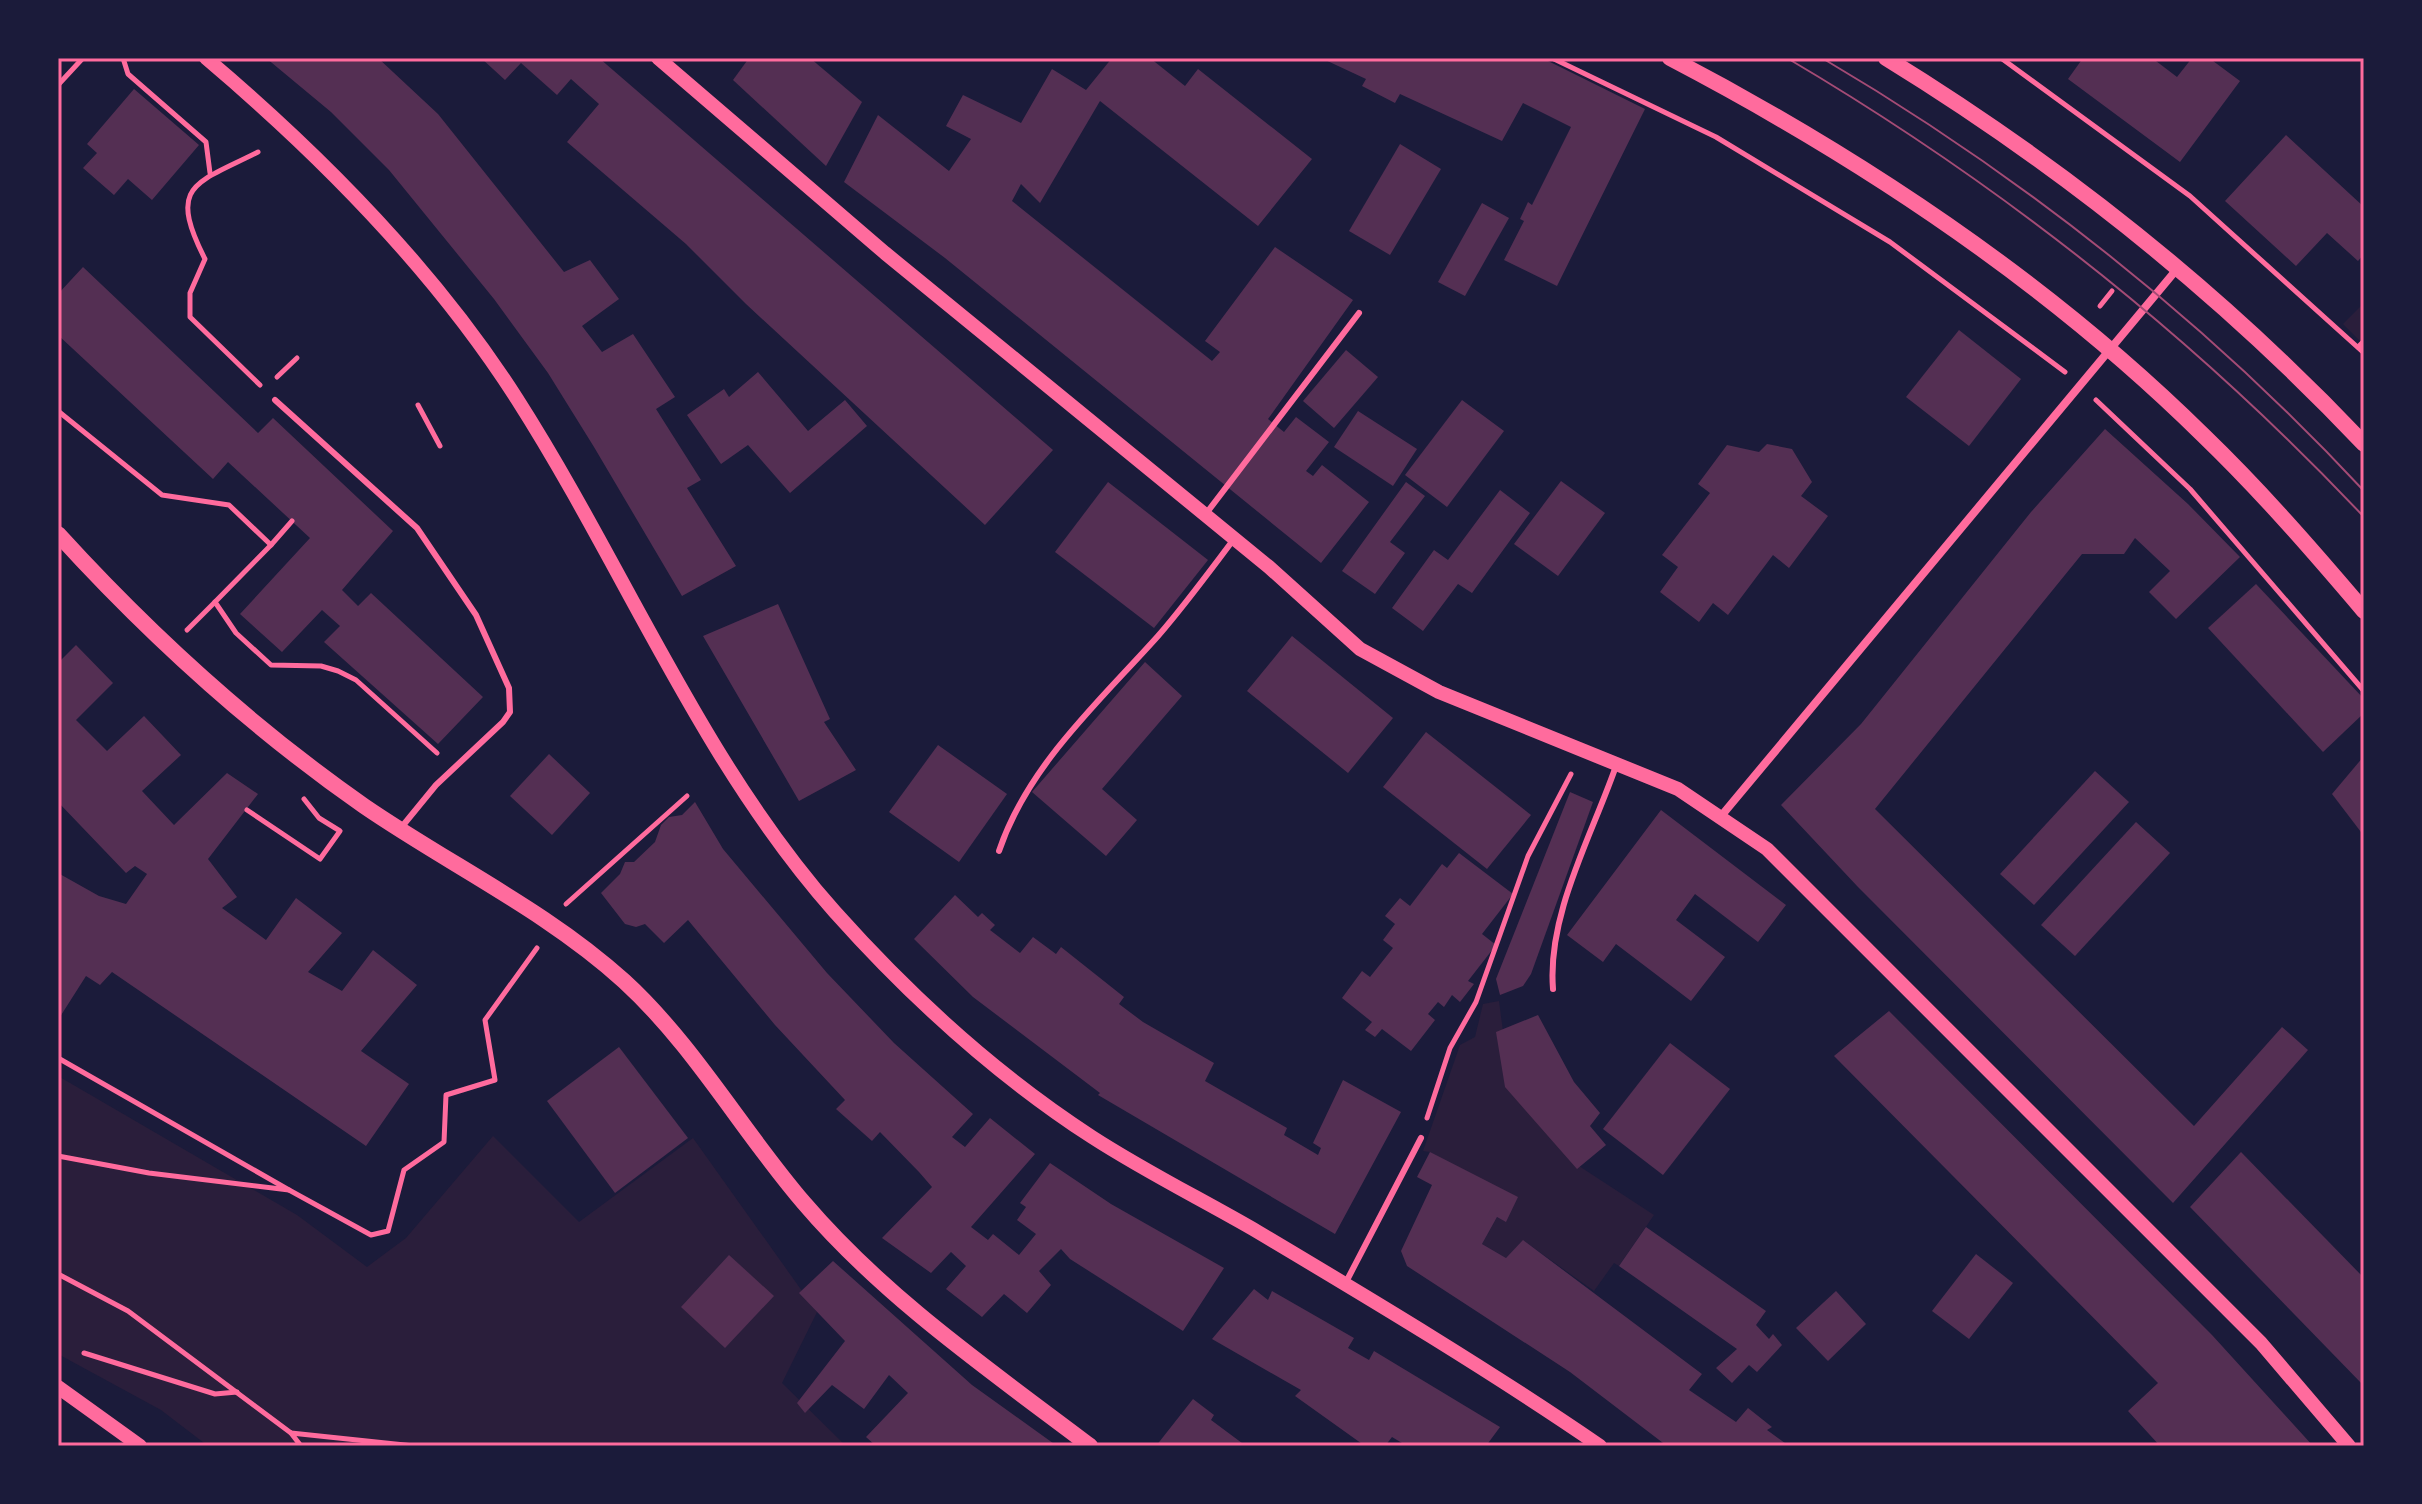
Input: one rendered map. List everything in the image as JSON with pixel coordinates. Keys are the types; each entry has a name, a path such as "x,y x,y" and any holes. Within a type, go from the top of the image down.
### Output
{"main road":[{"path":"1670,58 1748,99 1877,178 1966,239 2108,349 2204,435 2285,520 2364,611"},
{"path":"1886,58 2003,135 2178,268 2295,374 2364,444"},
{"path":"58,534 174,653 271,738 400,829 553,927 624,982 677,1039 803,1202 848,1250 955,1343 1090,1446"}],"street":[{"path":"206,58 364,205 473,340 516,397 727,763 784,848 834,911 948,1025 1089,1136 1345,1284 1510,1384 1600,1446"},
{"path":"658,58 885,253 1234,539 1329,624 1388,667 1439,692 1678,789 1722,815 1795,875 2261,1343 2349,1446"},
{"path":"1722,815 2178,268"},
{"path":"58,1387 140,1446"}],"lane":[{"path":"1205,515 1359,313"},
{"path":"275,400 417,528 476,615 509,688 511,704 503,722 454,769 400,829"},
{"path":"999,851 1022,794 1086,714 1160,633 1234,539"},
{"path":"1553,989 1551,966 1562,914 1617,763"},
{"path":"1345,1284 1421,1138"}],"path":[{"path":"58,85 83,58"},
{"path":"1552,58 1716,137 1890,242 2063,371"},
{"path":"2001,58 2190,196 2364,353"},
{"path":"126,59 128,74 206,142 210,173"},
{"path":"258,152 210,173 188,199 185,216 205,259 204,269 190,293 190,317 275,400"},
{"path":"2358,347 2364,341"},
{"path":"286,367 297,358"},
{"path":"2094,397 2190,489 2364,691"},
{"path":"418,405 440,446"},
{"path":"58,411 162,495 229,505 271,545"},
{"path":"185,632 292,521"},
{"path":"215,602 236,633 271,665 321,666 356,680 454,769"},
{"path":"1421,1138 1450,1048 1476,1002 1528,856 1575,766"},
{"path":"247,810 320,859 340,831 319,818 299,793"},
{"path":"565,904 687,796"},
{"path":"58,1058 371,1235 388,1231 404,1170 444,1142 446,1095 495,1080 485,1020 538,947"},
{"path":"58,1156 149,1173 289,1190"},
{"path":"58,1274 128,1311 238,1391 291,1433 301,1446"},
{"path":"84,1353 215,1394 238,1391"},
{"path":"291,1433 414,1446"}],"shaded area":[{"path":"2364,303 2364,345 2343,324"},
{"path":"1499,1001 1510,1085 1579,1166 1654,1215 1619,1266 1614,1263 1594,1291 1524,1241 1506,1258 1482,1244 1497,1217 1505,1221 1430,1152 1423,1151 1460,1045 1475,1037 1483,1004"},
{"path":"58,1076 297,1215 367,1267 406,1238 493,1136 579,1222 693,1138 817,1312 782,1383 846,1446 208,1446 161,1410 58,1354"}],"building":[{"path":"266,58 378,58 438,114 564,272 590,260 619,299 582,326 602,352 633,334 675,397 656,409 701,480 687,488 736,566 682,596 548,373 494,299 389,170 331,112"},
{"path":"481,58 599,58 1053,450 985,525 746,304 686,244 567,142 599,104 571,79 557,95 521,63 505,80"},
{"path":"749,58 810,58 862,102 826,166 733,80"},
{"path":"1112,58 1150,58 1185,86 1198,69 1312,159 1258,226 1100,101 1040,203 1021,184 1012,201 1212,361 1220,352 1205,341 1275,247 1353,300 1268,419 1284,432 1296,417 1329,442 1306,471 1313,476 1322,465 1369,502 1321,563 945,258 844,182 878,115 949,171 971,139 946,126 963,95 1021,123 1052,69 1086,90"},
{"path":"1321,58 1542,58 1645,109 1557,286 1504,260 1524,221 1520,219 1528,202 1532,205 1571,127 1523,103 1502,141 1400,94 1395,103 1362,86 1366,79"},
{"path":"2083,58 2158,58 2156,61 2177,77 2192,58 2209,58 2240,81 2180,162 2068,79"},
{"path":"134,89 199,145 152,200 128,179 114,195 83,168 97,153 87,144"},
{"path":"2286,135 2364,207 2364,254 2358,261 2327,233 2296,266 2225,201"},
{"path":"1400,144 1441,169 1390,255 1349,231"},
{"path":"1482,203 1509,218 1465,296 1438,282"},
{"path":"83,267 258,433 273,418 393,531 342,590 358,606 371,593 483,697 438,744 324,642 340,626 322,610 282,652 240,614 310,538 228,462 213,479 58,335 58,294"},
{"path":"1959,330 2021,379 1969,446 1906,397"},
{"path":"1346,350 1378,377 1334,428 1303,401"},
{"path":"758,372 808,431 845,400 867,426 790,493 748,445 721,464 687,415 724,389 729,397"},
{"path":"1462,400 1504,431 1447,507 1405,475"},
{"path":"1358,411 1417,449 1393,486 1334,447"},
{"path":"2105,429 2188,504 2240,557 2176,619 2149,592 2170,571 2135,538 2124,554 2082,554 1875,809 2194,1126 2282,1027 2308,1050 2173,1203 1858,887 1781,805 1861,724 2031,512"},
{"path":"1767,444 1792,449 1812,482 1801,496 1828,516 1789,568 1773,555 1728,615 1713,603 1699,622 1660,592 1678,567 1662,555 1710,493 1698,484 1727,445 1759,452"},
{"path":"1561,481 1605,513 1558,576 1514,544"},
{"path":"1108,482 1208,560 1154,628 1055,552"},
{"path":"1406,482 1425,496 1390,542 1405,553 1375,594 1342,571"},
{"path":"1500,490 1530,513 1472,593 1458,584 1423,631 1392,608 1434,550 1448,560"},
{"path":"2256,584 2364,699 2364,713 2323,752 2208,628"},
{"path":"778,604 830,719 824,722 856,770 799,801 703,636"},
{"path":"1292,636 1393,718 1348,773 1247,691"},
{"path":"76,645 113,683 76,720 107,751 144,716 181,755 142,791 174,825 227,773 258,794 208,859 237,897 222,908 266,940 296,898 342,933 308,972 342,991 373,950 417,985 361,1051 409,1084 366,1146 112,972 100,985 86,976 58,1020 58,873 99,896 126,904 147,874 135,866 126,873 58,802 58,663"},
{"path":"1145,662 1182,696 1102,789 1137,820 1106,856 1032,792"},
{"path":"1426,732 1531,815 1487,869 1383,787"},
{"path":"938,745 1007,794 959,862 889,812"},
{"path":"549,754 590,793 552,835 510,796"},
{"path":"2364,756 2364,836 2332,794"},
{"path":"2095,771 2129,802 2034,905 2000,874"},
{"path":"1570,792 1593,802 1531,974 1523,986 1500,995 1496,979"},
{"path":"695,802 723,849 827,973 894,1043 973,1114 952,1137 965,1147 990,1118 1035,1154 971,1227 988,1240 993,1234 1019,1255 1036,1234 1017,1220 1026,1207 1020,1203 1050,1163 1111,1204 1224,1268 1183,1331 1070,1259 1061,1249 1039,1271 1051,1285 1027,1313 1004,1294 982,1317 946,1289 966,1266 951,1252 931,1273 882,1238 932,1187 880,1132 872,1141 836,1109 845,1100 775,1025 688,920 664,943 645,924 636,927 625,924 601,893 620,874 625,862 634,862 655,842 661,825 669,817 682,815"},
{"path":"1661,810 1786,905 1758,942 1695,894 1676,920 1725,957 1691,1001 1616,944 1603,962 1567,935"},
{"path":"2136,822 2170,853 2075,956 2041,925"},
{"path":"1459,853 1513,894 1482,934 1496,945 1468,981 1474,984 1460,1002 1452,995 1444,1007 1438,1002 1428,1014 1435,1020 1411,1051 1382,1029 1375,1037 1365,1030 1372,1022 1342,998 1362,971 1370,977 1393,948 1383,940 1395,924 1385,916 1400,898 1410,906 1442,864 1447,868"},
{"path":"955,895 978,917 982,913 995,925 990,930 1020,953 1033,937 1056,954 1061,947 1124,997 1119,1004 1143,1022 1214,1063 1205,1081 1287,1128 1284,1135 1318,1155 1321,1148 1313,1143 1343,1080 1401,1112 1335,1234 1098,1095 1100,1093 973,997 914,939"},
{"path":"1889,1011 2212,1335 2313,1446 2160,1446 2128,1411 2158,1383 1834,1056"},
{"path":"1538,1015 1574,1082 1600,1113 1590,1126 1606,1145 1577,1169 1505,1087 1496,1032"},
{"path":"1670,1043 1730,1089 1663,1175 1603,1129"},
{"path":"619,1047 688,1138 615,1193 547,1101"},
{"path":"1430,1152 1518,1197 1506,1222 1497,1217 1482,1244 1506,1258 1523,1240 1702,1374 1689,1390 1736,1422 1748,1408 1772,1427 1767,1430 1789,1446 1667,1446 1570,1372 1407,1266 1401,1251 1432,1185 1417,1177"},
{"path":"2241,1152 2364,1278 2364,1386 2190,1207"},
{"path":"1646,1227 1766,1311 1756,1325 1769,1339 1773,1334 1782,1345 1757,1372 1749,1365 1732,1383 1716,1368 1737,1349 1619,1266"},
{"path":"1976,1254 2013,1283 1969,1339 1932,1311"},
{"path":"729,1255 774,1296 725,1348 681,1307"},
{"path":"833,1261 972,1385 1057,1446 876,1446 866,1437 908,1393 889,1375 864,1409 832,1385 805,1413 797,1403 845,1341 799,1293"},
{"path":"1254,1289 1268,1300 1272,1291 1354,1338 1348,1348 1369,1360 1374,1351 1500,1427 1486,1446 1407,1446 1392,1437 1385,1446 1365,1446 1295,1396 1301,1390 1212,1339"},
{"path":"1836,1291 1866,1324 1828,1361 1796,1328"},
{"path":"1193,1399 1214,1415 1211,1420 1246,1446 1156,1446"}],"tram line":[{"path":"1787,58 1943,157 2092,267 2232,387 2364,517"},
{"path":"1822,58 1969,151 2109,255 2241,368 2364,491"}]}
